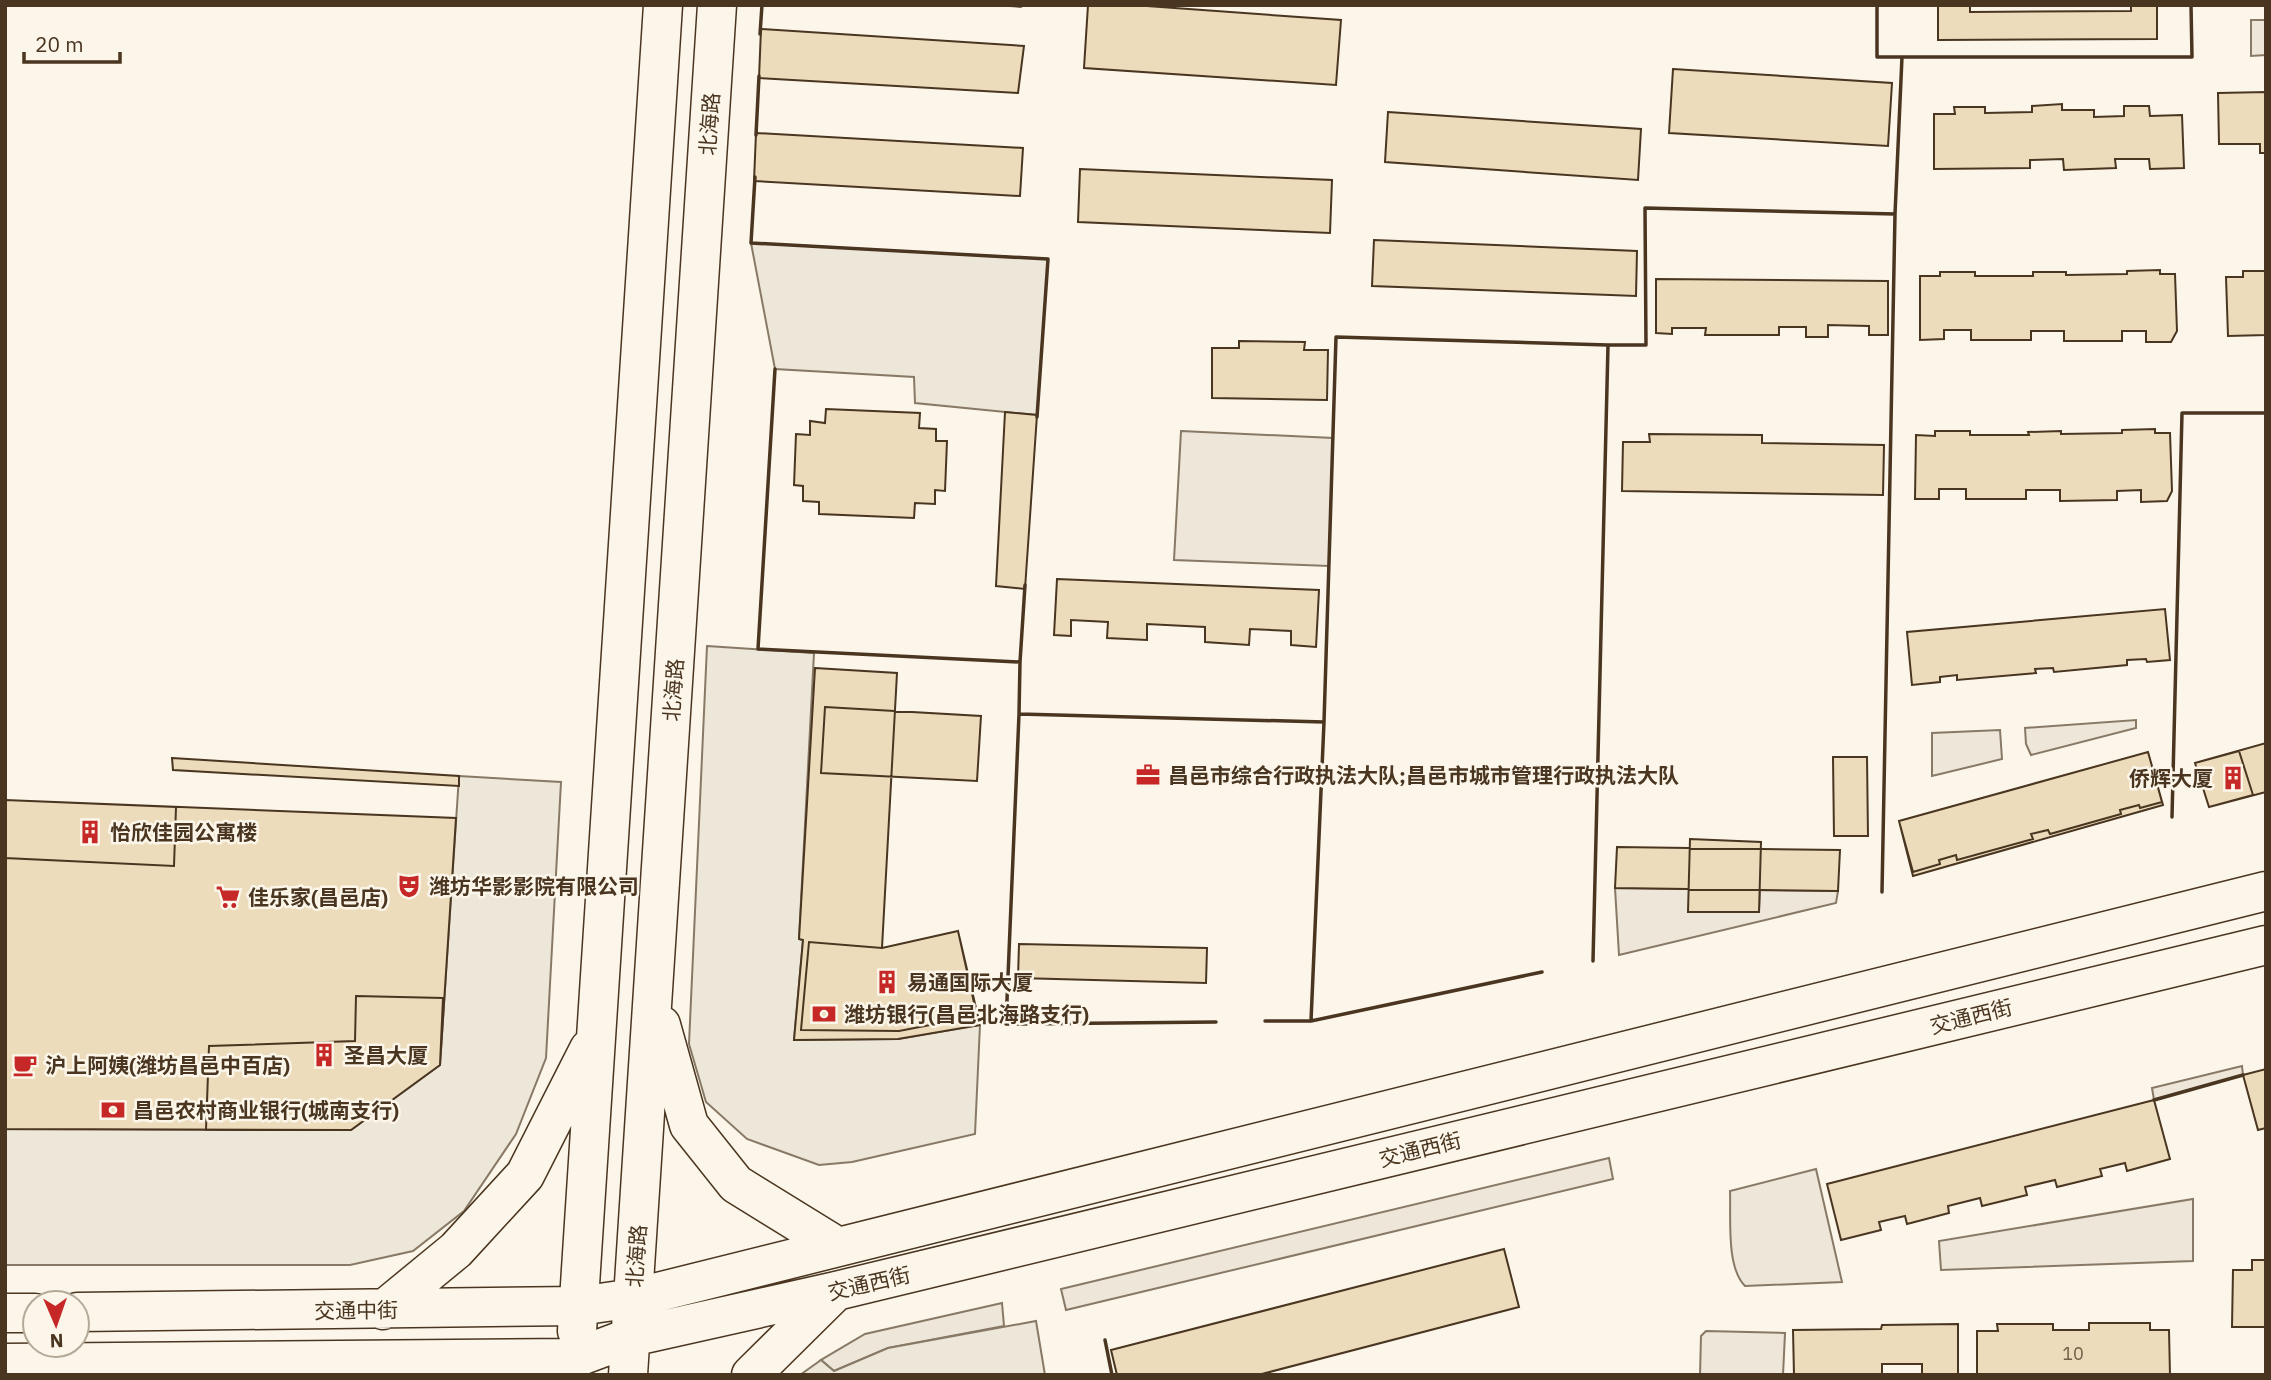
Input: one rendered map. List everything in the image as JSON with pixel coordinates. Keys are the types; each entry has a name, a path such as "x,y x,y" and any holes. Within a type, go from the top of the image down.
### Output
{"main road":[{"path":"5,1363 575,1367 663,5"},
{"name":"北海路","path":"628,1375 717,5"},
{"name":"交通西街","path":"634,1298 2266,891"},
{"name":"交通西街","path":"575,1367 631,1337 836,1291 2266,945"},
{"path":"653,995 689,1125 736,1184 838,1247"},
{"path":"383,1310 456,1250 525,1175 596,1034"},
{"path":"751,1375 836,1291"},
{"name":"交通中街","path":"91,1312 579,1306 634,1298"}],"shaded area":[{"path":"2251,20 2266,20 2266,55 2251,56"},
{"path":"751,243 1048,259 1037,415 915,403 914,377 775,369"},
{"path":"1181,431 1333,438 1329,566 1174,560"},
{"path":"707,646 814,653 799,939 803,940 794,1040 898,1039 980,1025 975,1134 852,1162 819,1165 747,1139 706,1102 689,1044"},
{"path":"2136,720 2136,728 2031,755 2026,744 2025,728"},
{"path":"2000,730 2002,759 1932,776 1932,733"},
{"path":"459,776 561,782 546,1058 516,1134 464,1211 413,1251 350,1265 5,1265 5,1129 351,1130 440,1065"},
{"path":"1615,888 1689,889 1689,912 1759,912 1760,890 1838,891 1836,903 1619,955"},
{"path":"2242,1066 2243,1075 2154,1100 2152,1088"},
{"path":"1609,1158 1613,1179 1066,1310 1061,1289"},
{"path":"1816,1169 1842,1282 1745,1286 1739,1278 1732,1255 1730,1191"},
{"path":"2193,1199 2193,1261 1941,1270 1939,1241"},
{"path":"1002,1303 1004,1326 888,1348 834,1371 821,1360 865,1334"},
{"path":"1036,1321 1045,1375 800,1375 821,1360 834,1371 888,1348"},
{"path":"1706,1331 1785,1333 1783,1375 1700,1375 1701,1336"}],"building":[{"path":"1088,5 1133,5 1341,20 1336,85 1084,68"},
{"path":"1938,5 1970,5 1970,12 2131,11 2131,5 2157,5 2157,39 1938,40"},
{"path":"761,29 1024,46 1018,93 759,78"},
{"path":"1673,69 1892,83 1888,146 1669,133"},
{"path":"2266,92 2266,153 2260,153 2260,144 2219,144 2218,93"},
{"path":"2062,104 2062,110 2094,110 2094,117 2124,116 2124,106 2149,106 2150,116 2182,115 2184,168 2150,169 2149,159 2115,159 2116,168 2064,170 2063,159 2030,160 2030,168 1934,169 1934,114 1955,114 1954,107 1985,107 1985,113 2032,112 2032,106"},
{"path":"1388,112 1641,129 1638,180 1385,162"},
{"path":"756,133 1023,148 1020,196 754,181"},
{"path":"1080,169 1332,180 1330,233 1078,222"},
{"path":"1374,240 1637,251 1636,296 1372,286"},
{"path":"2160,270 2160,274 2175,274 2177,331 2171,342 2146,342 2146,331 2122,331 2122,341 2064,341 2064,331 2031,331 2031,340 1971,340 1971,330 1944,330 1944,339 1920,340 1920,276 1940,276 1940,272 1975,272 1975,276 2033,276 2033,272 2066,272 2066,275 2127,274 2127,271"},
{"path":"2243,271 2266,271 2266,335 2228,336 2226,277 2243,277"},
{"path":"1656,279 1888,281 1888,335 1869,335 1869,326 1828,325 1828,337 1806,337 1806,327 1779,327 1779,335 1705,335 1706,328 1672,328 1672,334 1656,333"},
{"path":"1239,341 1305,342 1304,350 1328,350 1327,400 1212,398 1212,348 1239,348"},
{"path":"826,409 920,413 919,428 936,429 936,441 947,441 945,491 935,490 935,504 915,503 914,518 819,514 819,502 803,501 803,486 794,485 796,434 810,435 810,421 825,423"},
{"path":"1005,412 1037,415 1025,589 996,586"},
{"path":"2155,429 2155,433 2170,433 2172,491 2167,501 2141,502 2141,490 2117,491 2117,500 2060,501 2060,490 2026,490 2026,499 1966,499 1966,489 1939,489 1939,499 1915,499 1916,435 1935,436 1935,431 1970,431 1970,435 2029,435 2028,432 2122,433 2122,430"},
{"path":"1649,434 1762,435 1762,443 1884,445 1883,495 1622,491 1623,442 1650,442"},
{"path":"1057,579 1319,590 1316,647 1291,645 1291,631 1250,629 1249,645 1205,642 1205,627 1147,624 1147,640 1107,638 1108,622 1071,620 1071,636 1054,635"},
{"path":"2165,609 2170,660 2127,660 2127,665 2054,672 2053,668 2035,669 2036,673 1957,680 1957,675 1940,677 1940,682 1912,685 1907,632"},
{"path":"815,668 897,673 882,948 958,931 980,1025 898,1039 794,1040 803,940 799,939"},
{"path":"825,707 981,716 977,781 821,773"},
{"name":"侨辉大厦","path":"2266,743 2266,792 2209,807 2195,763"},
{"name":"侨辉大厦","path":"2239,751 2253,795 2209,807 2195,763"},
{"path":"2148,752 2162,802 2120,810 2121,814 2050,834 2048,830 2031,834 2033,839 1957,860 1956,855 1939,860 1940,864 1913,872 1899,821"},
{"path":"2148,752 2163,805 1913,876 1899,821"},
{"path":"1833,757 1867,757 1868,836 1834,836"},
{"path":"172,758 459,776 459,786 173,770"},
{"name":"佳乐家(昌邑店)","path":"5,800 456,818 440,1065 351,1130 5,1129"},
{"name":"怡欣佳园公寓楼","path":"5,800 176,807 174,866 5,858"},
{"path":"1690,839 1761,842 1759,912 1688,912"},
{"path":"1617,847 1840,850 1838,891 1615,888"},
{"name":"易通国际大厦","path":"958,931 977,1016 899,1031 801,1030 809,942 882,948"},
{"path":"1019,944 1207,948 1206,983 1018,978"},
{"name":"圣昌大厦","path":"356,996 443,998 440,1065 351,1130 206,1130 209,1046 355,1041"},
{"path":"2266,1069 2266,1128 2258,1130 2243,1075"},
{"path":"2154,1100 2170,1159 2127,1171 2125,1163 2100,1169 2102,1176 2057,1187 2055,1180 2025,1187 2027,1195 1982,1206 1980,1198 1948,1206 1949,1213 1907,1224 1905,1216 1879,1222 1881,1230 1841,1240 1827,1184"},
{"path":"1504,1249 1519,1307 1258,1375 1117,1375 1111,1350"},
{"path":"2252,1260 2266,1260 2266,1327 2232,1327 2233,1270 2252,1270"},
{"path":"2089,1323 2150,1323 2150,1330 2169,1330 2170,1375 1977,1375 1977,1331 1998,1331 1997,1324 2053,1324 2053,1330 2089,1330"},
{"path":"1958,1324 1958,1375 1922,1375 1922,1364 1882,1364 1882,1375 1794,1375 1793,1330 1881,1329 1882,1325"}],"wall":[{"path":"760,34 762,5"},
{"path":"1006,5 1021,6"},
{"path":"1877,5 1877,57 2192,57 2191,5"},
{"path":"1882,892 1895,214 1902,57"},
{"path":"756,135 759,76"},
{"path":"755,177 751,243 1048,259 1037,417"},
{"path":"1593,961 1608,345 1646,345 1645,208 1895,214"},
{"path":"1542,972 1311,1021 1336,337 1608,345"},
{"path":"775,369 758,649 1020,662 1019,714"},
{"path":"2172,817 2182,413 2266,413"},
{"path":"1020,662 1025,585"},
{"path":"1216,1022 1006,1024 1019,714 1324,722"},
{"path":"1265,1021 1311,1021"},
{"path":"2154,1100 2243,1075"},
{"path":"1105,1340 1112,1375"}],"place":[{"name":"昌邑市综合行政执法大队;昌邑市城市管理行政执法大队","path":"1148,775"},
{"name":"侨辉大厦","path":"2233,778"},
{"name":"怡欣佳园公寓楼","path":"90,832"},
{"name":"潍坊华影影院有限公司","path":"409,886"},
{"name":"佳乐家(昌邑店)","path":"228,897"},
{"name":"易通国际大厦","path":"887,982"},
{"name":"潍坊银行(昌邑北海路支行)","path":"824,1014"},
{"name":"圣昌大厦","path":"324,1055"},
{"name":"沪上阿姨(潍坊昌邑中百店)","path":"25,1065"},
{"name":"昌邑农村商业银行(城南支行)","path":"113,1110"}]}
